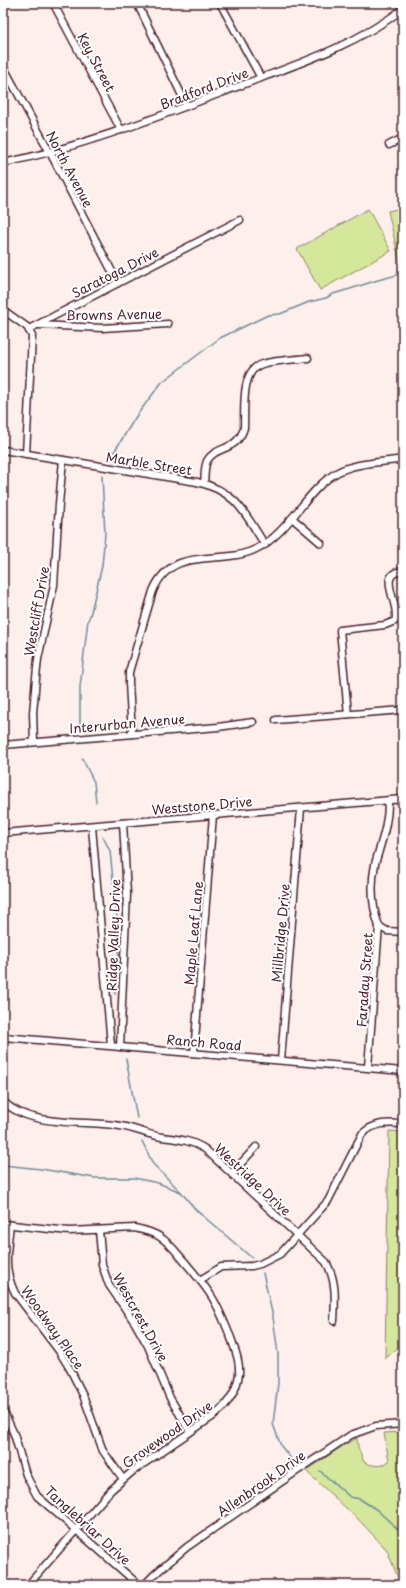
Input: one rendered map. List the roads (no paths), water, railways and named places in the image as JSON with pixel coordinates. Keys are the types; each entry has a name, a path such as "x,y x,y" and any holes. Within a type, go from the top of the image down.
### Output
{"street":[{"name":"Key Street","path":"53,3 121,130"},
{"path":"137,3 188,106"},
{"path":"220,3 261,78"},
{"name":"Bradford Drive","path":"3,163 50,152 121,130 261,78 341,46 372,31 403,9"},
{"name":"North Avenue","path":"3,66 50,152 118,283"},
{"path":"389,146 403,138"},
{"name":"Saratoga Drive","path":"28,329 240,220"},
{"path":"3,310 28,329 32,336 26,454"},
{"name":"Browns Avenue","path":"37,325 102,328 168,324"},
{"path":"204,484 206,467 211,457 234,444 242,434 244,428 246,382 251,371 261,364 308,358"},
{"name":"Marble Street","path":"3,450 204,484 219,489 232,498 242,508 265,545"},
{"path":"132,734 129,683 130,672 155,584 164,573 176,564 194,559 244,554 265,545 331,476 338,472 358,466 403,459"},
{"name":"Westcliff Drive","path":"34,742 33,713 36,678 38,659 54,586 63,460"},
{"path":"292,518 321,543"},
{"path":"348,714 340,630 385,625 395,621 397,613 389,580 391,575 395,572 403,571"},
{"path":"276,720 403,710"},
{"name":"Interurban Avenue","path":"3,745 218,727 253,722"},
{"name":"Weststone Drive","path":"3,833 92,827 123,823 403,799"},
{"name":"Faraday Street","path":"368,1068 379,926 373,905 375,866 387,818 388,800"},
{"name":"Millbridge Drive","path":"280,1060 301,808"},
{"name":"Maple Leaf Lane","path":"194,1053 213,815"},
{"name":"Ridge Valley Drive","path":"120,1047 127,894 123,823"},
{"name":"Ridge Valley Drive","path":"92,827 111,1045"},
{"path":"379,926 387,931 403,932"},
{"name":"Ranch Road","path":"3,1037 403,1071"},
{"name":"Westridge Drive","path":"3,1101 15,1111 33,1118 120,1126 151,1134 178,1138 192,1142 206,1149 320,1256 329,1268 335,1288 334,1321"},
{"path":"200,1280 221,1267 252,1266 267,1262 280,1254 328,1201 362,1134 378,1124 403,1124"},
{"path":"232,1173 256,1147"},
{"name":"Grovewood Drive","path":"3,1224 69,1231 135,1228 155,1234 168,1244 213,1297 237,1357 239,1375 233,1395 215,1415 123,1479 103,1498 28,1585"},
{"name":"Woodway Place","path":"10,1225 6,1264 10,1283 15,1294 59,1351 70,1369 83,1396 103,1451 123,1479"},
{"name":"Westcrest Drive","path":"99,1230 102,1265 109,1285 135,1323 148,1346 170,1398 190,1432"},
{"name":"Tanglebriar Drive","path":"3,1410 14,1434 31,1487 45,1505 139,1585"},
{"name":"Allenbrook Drive","path":"144,1585 187,1547 346,1439 368,1428 403,1424"}],"waterway":[{"path":"63,9 68,3"},
{"path":"109,460 137,415 162,382 220,338 268,315 280,314 309,302 397,275"},
{"path":"80,731 80,687 88,620 102,566 105,534 102,475"},
{"path":"82,758 94,782 96,802"},
{"path":"103,837 110,851 117,918 119,962 115,994"},
{"path":"126,1059 137,1118"},
{"path":"142,1141 153,1164 181,1192 196,1210 252,1258"},
{"path":"3,1165 41,1169 95,1178 134,1178 158,1183 181,1192"},
{"path":"263,1273 273,1317 278,1354 278,1383 273,1424 281,1446 292,1460"},
{"path":"320,1471 350,1497 360,1499 377,1510 403,1534"}]}
